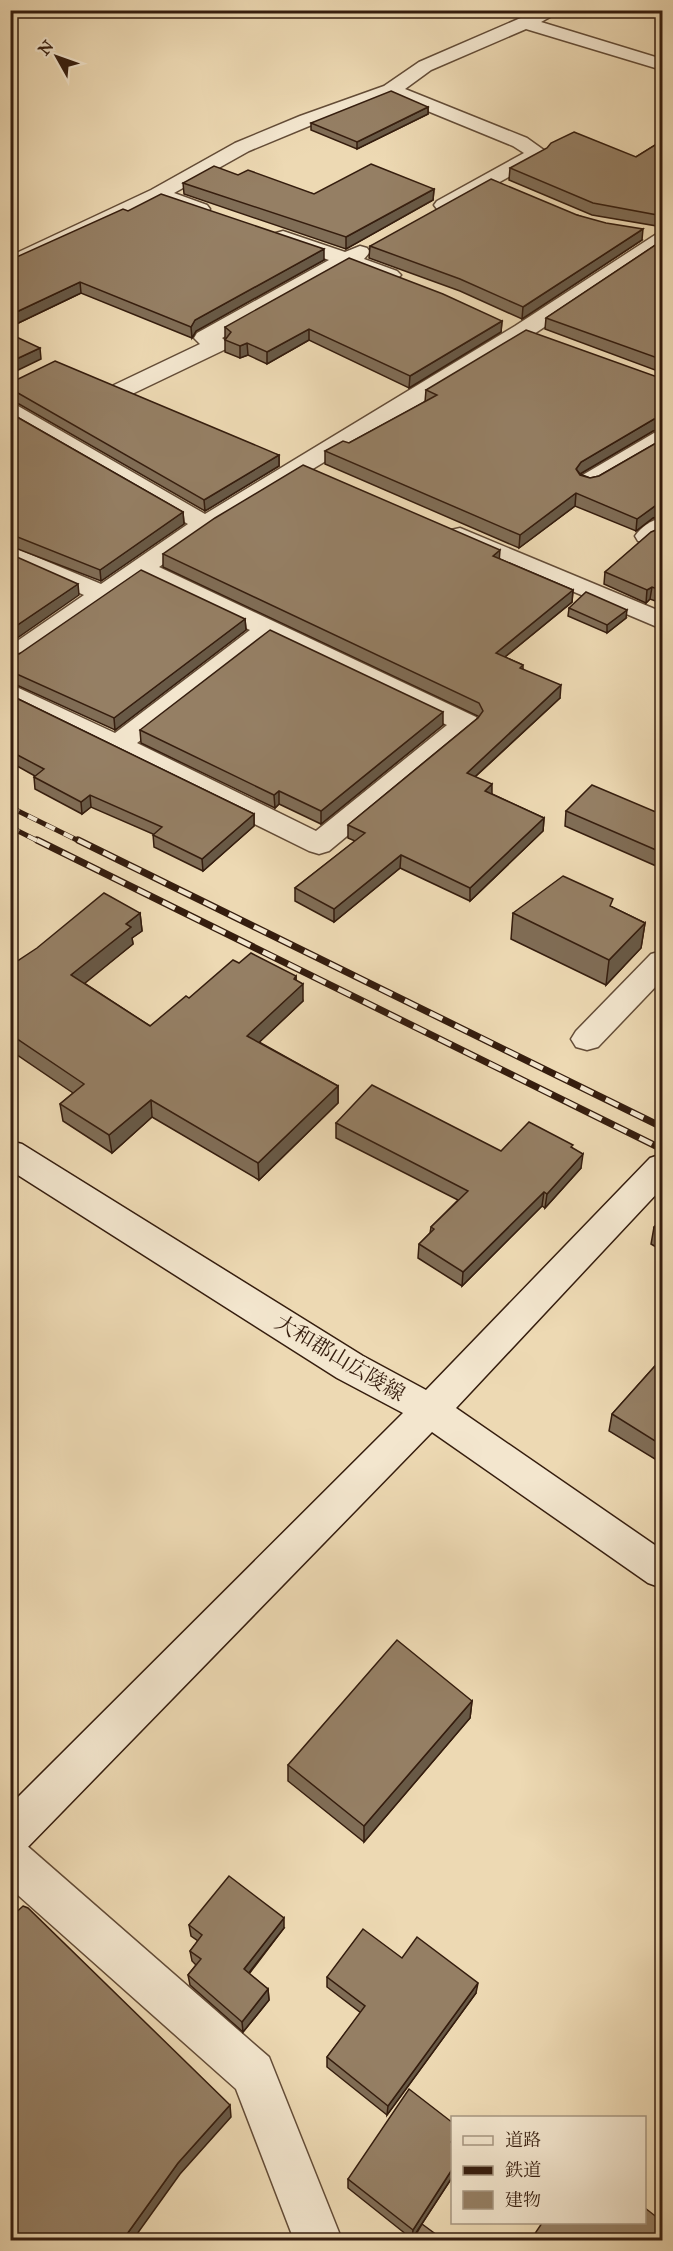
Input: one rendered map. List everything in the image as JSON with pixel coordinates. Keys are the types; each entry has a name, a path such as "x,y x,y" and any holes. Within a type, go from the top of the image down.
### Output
{"street":[{"path":"10,264 158,194 242,147 307,120 391,90 425,66 555,10"},
{"path":"524,23 663,65"},
{"path":"391,90 520,142 538,153 428,214"},
{"path":"488,180 509,189"},
{"path":"158,194 225,217"},
{"path":"258,228 410,282"},
{"path":"639,232 663,237"},
{"path":"10,658 205,524 288,461 663,237"},
{"path":"152,402 113,386 218,344 205,338 378,242"},
{"path":"512,326 544,339"},
{"path":"10,411 29,434 205,524"},
{"path":"589,481 663,438"},
{"path":"288,461 332,480"},
{"path":"442,527 663,621"},
{"path":"10,553 102,594"},
{"path":"10,692 319,844 466,723 140,568"},
{"path":"118,744 269,628"},
{"path":"587,1039 663,962"},
{"name":"大和郡山広陵線","path":"10,1154 350,1367 430,1410 663,1571"},
{"path":"10,1836 430,1410 663,1167"},
{"path":"10,1858 253,2073 318,2241"}],"building":[{"path":"391,91 428,107 357,142 311,123"},
{"path":"574,132 636,157 663,140 663,216 593,203 510,168"},
{"path":"371,164 434,189 346,237 183,183 214,166 238,175 248,170 314,194"},
{"path":"491,179 577,215 606,223 643,229 523,307 460,279 370,246"},
{"path":"161,194 324,249 195,320 191,327 80,282 10,315 10,260 123,209 128,211"},
{"path":"663,240 663,360 546,318"},
{"path":"349,258 443,294 502,321 410,376 309,329 267,352 247,343 240,346 225,340 231,332 225,327"},
{"path":"526,330 663,379 663,418 654,419 581,462 576,469 580,475 590,478 599,476 663,439 663,504 655,506 637,519 576,493 520,535 325,451 343,441 349,443 437,395 426,390"},
{"path":"10,334 40,348 10,362"},
{"path":"55,361 279,455 204,500 18,393 10,391 10,383"},
{"path":"10,413 183,512 100,570 10,534"},
{"path":"303,465 500,550 493,556 573,590 496,653 523,665 520,668 561,685 467,773 492,784 485,791 544,818 470,888 401,855 334,909 295,888 365,833 348,825 478,718 483,711 479,703 163,554 215,518"},
{"path":"663,527 663,587 660,590 652,587 647,590 605,572 651,532"},
{"path":"10,554 78,584 10,630"},
{"path":"141,570 245,619 114,718 10,671 10,655 19,654"},
{"path":"586,592 627,610 607,625 569,608"},
{"path":"270,630 443,712 321,811 279,791 274,795 140,730"},
{"path":"10,695 254,814 202,859 153,835 162,827 90,795 81,802 34,777 44,769 10,751"},
{"path":"592,785 663,815 663,853 566,811"},
{"path":"563,876 613,899 610,906 645,923 609,960 513,913"},
{"path":"104,893 140,913 126,924 131,927 71,975 150,1026 186,996 189,998 233,960 239,963 251,953 296,976 294,979 303,984 247,1036 338,1086 258,1163 151,1100 109,1135 60,1104 84,1084 10,1034 10,966 37,948"},
{"path":"372,1085 501,1151 529,1122 573,1145 571,1147 583,1154 547,1194 544,1192 463,1272 419,1244 434,1229 431,1227 468,1191 336,1123"},
{"path":"663,1218 663,1232 654,1227"},
{"path":"663,1357 663,1446 612,1414"},
{"path":"397,1640 472,1701 364,1826 288,1765"},
{"path":"229,1876 284,1918 244,1969 268,1989 242,2022 188,1975 201,1959 190,1951 202,1935 189,1925"},
{"path":"23,1906 28,1908 230,2105 178,2163 122,2241 10,2241 10,1918"},
{"path":"363,1929 402,1958 417,1937 478,1983 388,2106 327,2057 365,2006 327,1977"},
{"path":"409,2089 451,2121 451,2171 413,2230 348,2179"},
{"path":"646,2209 663,2222 663,2241 530,2241 541,2224 646,2224"},
{"path":"422,2224 445,2241 412,2241"}],"railway":[{"path":"10,807 81,842"},
{"path":"10,827 40,842"},
{"path":"37,840 662,1149"},
{"path":"78,840 662,1127"}]}
